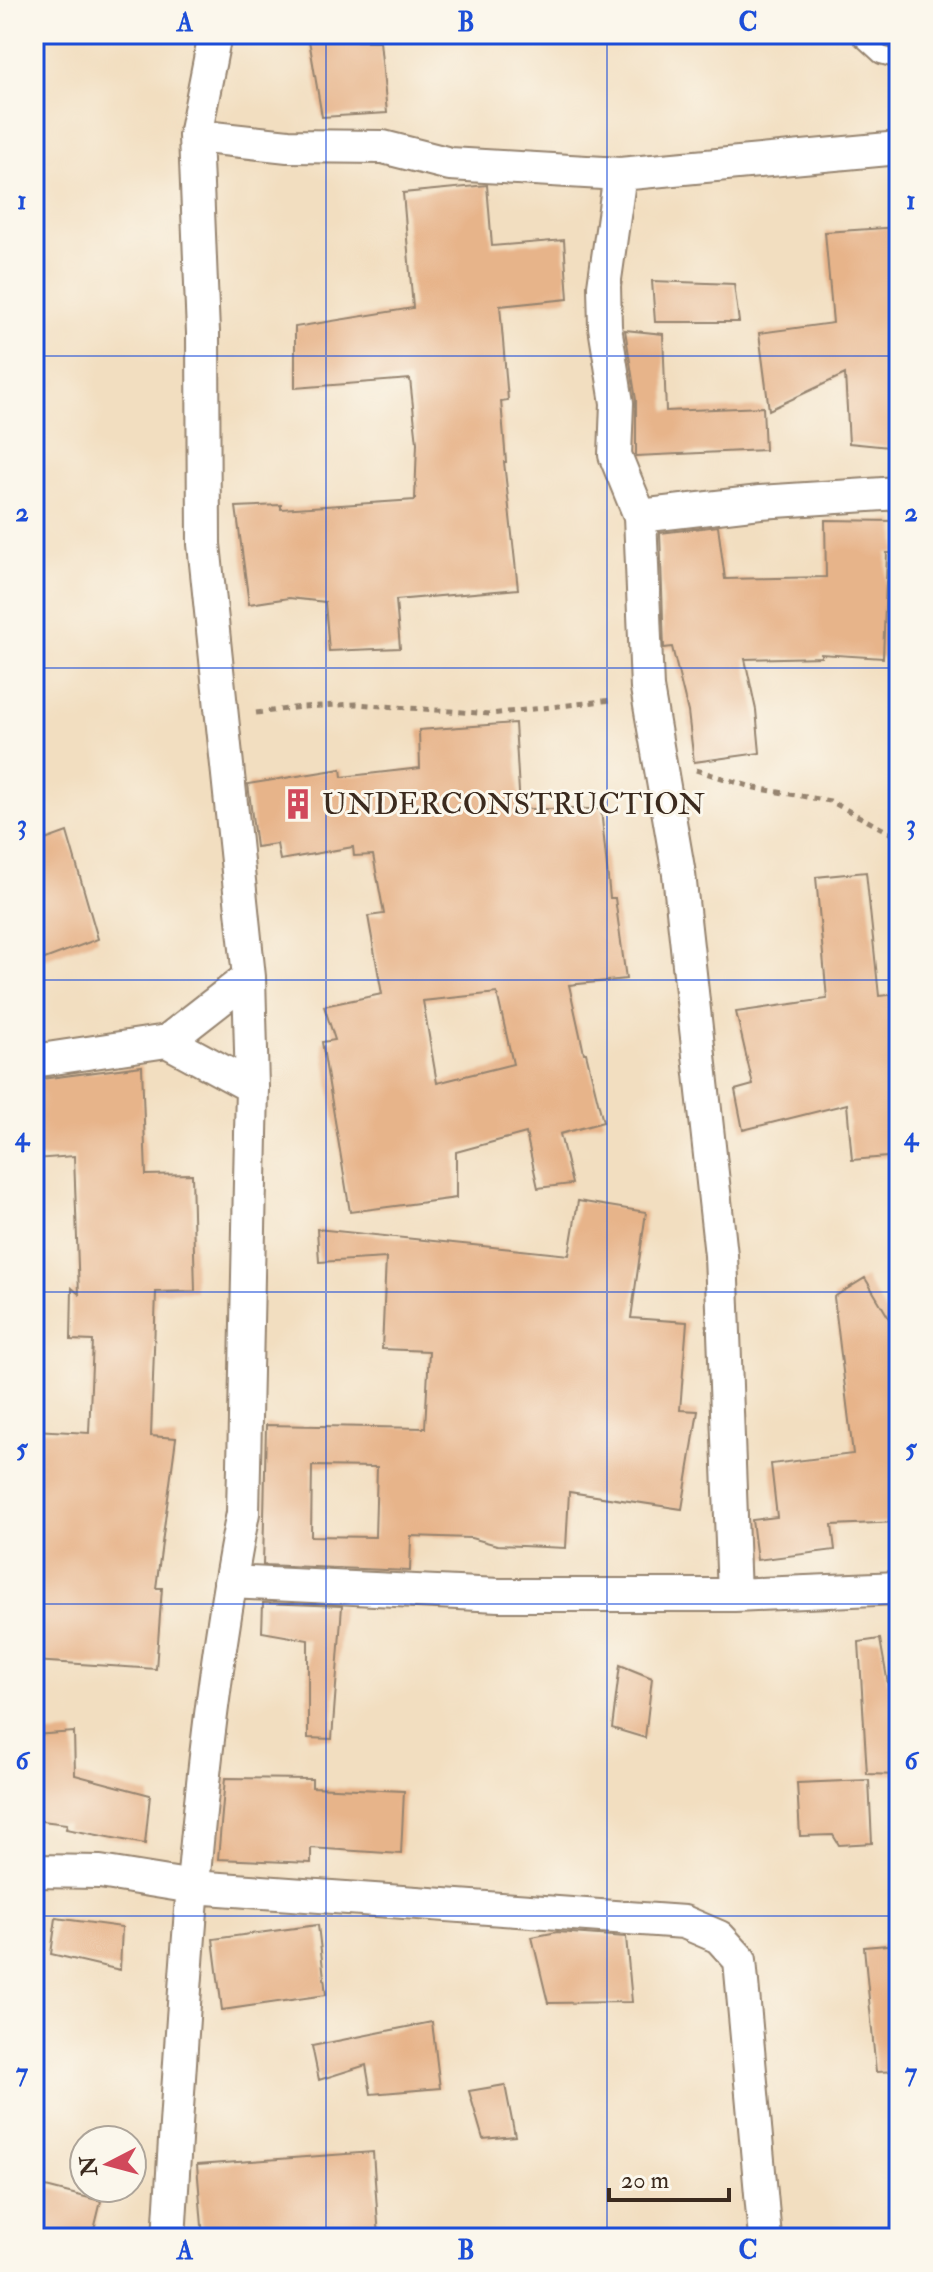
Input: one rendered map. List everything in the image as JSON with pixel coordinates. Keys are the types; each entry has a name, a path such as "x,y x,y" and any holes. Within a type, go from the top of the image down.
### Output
{"street":[{"path":"169,2238 193,1887 204,1776 230,1582 243,1513 252,1087 249,977 204,544 203,333 195,136 215,34"},
{"path":"195,136 288,146 383,147 450,164 620,174 899,148"},
{"path":"620,174 604,286 605,327 617,403 615,455 640,516 647,688 679,874 721,1255 734,1595"},
{"path":"640,516 760,502 899,493"},
{"path":"34,1061 167,1041 249,977"},
{"path":"167,1041 252,1087"},
{"path":"230,1582 499,1595 734,1595 899,1588"},
{"path":"34,1871 100,1872 193,1887 684,1922 719,1937 740,1960 765,2238"}],"lane":[{"path":"858,34 881,55 899,60"}],"path":[{"path":"222,718 302,707 356,704 490,714 577,706 611,700 647,688"},
{"path":"659,759 755,788 830,801 892,834 899,842"}],"building":[{"path":"309,40 380,41 387,113 322,117"},
{"path":"487,185 492,246 564,240 568,299 500,306 508,400 501,401 504,462 518,589 396,600 400,648 329,651 325,602 289,598 249,604 236,507 281,505 281,509 415,500 417,443 410,379 295,388 295,327 413,308 403,193"},
{"path":"899,227 899,448 849,443 845,374 769,410 759,333 833,323 825,232"},
{"path":"652,281 734,284 739,322 655,322"},
{"path":"625,330 663,334 666,411 763,407 765,450 636,456 636,400"},
{"path":"825,520 895,521 896,553 887,553 883,658 821,654 821,657 745,659 756,710 760,753 694,762 688,712 672,647 664,648 660,533 718,526 725,579 826,577"},
{"path":"515,723 520,809 601,809 610,898 615,898 626,979 569,985 603,1122 560,1134 572,1184 538,1188 526,1133 456,1152 456,1198 350,1212 322,1042 335,1040 324,1006 382,994 368,916 384,914 373,855 354,856 353,847 280,860 277,844 256,847 248,784 341,769 342,777 420,768 419,730","holes":["497,993 513,1064 437,1083 423,1001"]},
{"path":"67,832 98,939 34,963 34,844"},
{"path":"866,872 879,996 899,994 899,1156 852,1160 847,1104 743,1130 735,1090 753,1085 736,1012 827,999 816,877"},
{"path":"142,1066 146,1175 192,1174 195,1291 156,1292 151,1436 176,1438 156,1588 162,1588 156,1669 34,1661 34,1430 89,1433 93,1341 71,1340 72,1288 79,1294 74,1156 34,1159 34,1080"},
{"path":"578,1201 646,1212 631,1318 687,1322 680,1410 698,1411 682,1509 569,1492 566,1548 497,1545 471,1538 411,1536 410,1571 263,1565 266,1425 425,1428 429,1351 382,1349 386,1258 319,1262 317,1229 569,1255","holes":["312,1466 377,1467 375,1537 311,1536"]},
{"path":"865,1278 899,1335 899,1522 832,1525 835,1550 757,1560 752,1520 777,1517 771,1464 853,1454 834,1297"},
{"path":"263,1603 342,1606 332,1739 308,1738 308,1640 262,1632"},
{"path":"880,1639 899,1746 899,1775 867,1774 859,1642"},
{"path":"620,1665 652,1678 645,1738 612,1728"},
{"path":"74,1732 75,1775 150,1795 145,1844 66,1829 67,1824 34,1820 34,1735"},
{"path":"225,1778 312,1779 312,1787 404,1791 401,1854 311,1848 311,1863 218,1859"},
{"path":"869,1780 872,1843 839,1845 833,1835 800,1836 797,1783"},
{"path":"56,1918 122,1927 120,1970 51,1954"},
{"path":"318,1925 326,1995 222,2010 213,1939"},
{"path":"557,1932 626,1937 632,2002 548,2003 532,1937"},
{"path":"899,1944 899,2071 876,2072 864,1947"},
{"path":"432,2022 440,2088 371,2094 366,2065 319,2080 312,2046"},
{"path":"505,2085 515,2136 483,2139 469,2091"},
{"path":"373,2152 379,2238 203,2238 197,2165"},
{"path":"34,2184 68,2193 68,2204 100,2204 92,2238 34,2238"}],"place":[{"name":"UNDERCONSTRUCTION","path":"298,804"}]}
